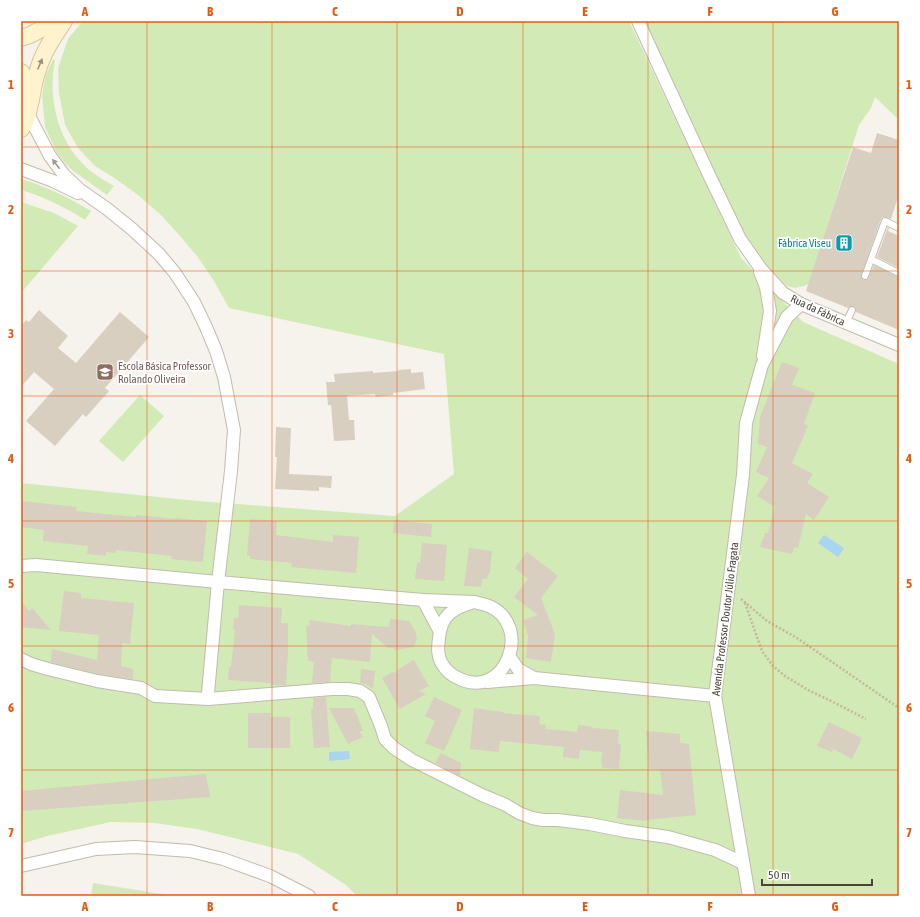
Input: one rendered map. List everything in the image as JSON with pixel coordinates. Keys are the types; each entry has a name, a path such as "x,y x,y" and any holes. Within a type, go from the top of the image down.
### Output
{"street":[{"path":"21,38 57,21"},
{"path":"21,129 24,125 29,108 40,64 45,52 64,21"},
{"name":"Rua da Fábrica","path":"638,21 740,239 761,270 782,293 801,304 899,345"},
{"path":"21,72 25,78 29,90 29,108 50,156 64,175 80,190 106,208 132,229 159,254 175,273 194,302 204,323 216,351 224,377 234,430 208,693"},
{"path":"21,169 53,181 106,208"},
{"name":"Avenida Professor Doutor Júlio Fragata","path":"749,896 715,696 743,475 746,423 762,365 770,310 766,288 755,260"},
{"name":"Avenida Professor Doutor Júlio Fragata","path":"762,365 787,317 801,304"},
{"path":"21,566 36,565 423,600 474,602 488,605 498,612 509,624 511,644 510,656 504,666 496,675 486,682"},
{"path":"423,600 439,630"},
{"path":"474,602 460,606 451,612 443,621 439,630 438,655 443,666 451,675 464,681 474,683 534,678 715,696"},
{"path":"510,656 518,669 534,678"},
{"path":"21,659 48,670 97,681 141,688 155,696 208,699 332,689 360,691 369,697 385,739 394,748 412,760 482,795 506,805 519,813 543,820 558,820 590,824 624,831 668,837 714,850 743,863"},
{"path":"21,866 96,849 136,847 190,851 223,859 270,876 309,896"}],"lane":[{"path":"865,276 885,221 899,228"},
{"path":"871,260 899,273"},
{"path":"846,323 852,310"}],"path":[{"path":"728,589 767,621 804,642 899,708"},
{"path":"744,602 762,651 773,666 785,676 808,690 866,719"}],"green space":[{"path":"84,21 629,21 741,258 803,322 899,364 899,896 357,896 346,885 298,854 197,829 155,823 111,822 47,836 21,844 21,483 197,501 395,516 454,474 444,354 229,308 214,281 197,256 162,216 138,195 95,166 78,148 65,125 59,93 58,68 68,39"},
{"path":"645,21 899,21 899,120 875,97 871,108 859,125 809,284 795,288 787,285 775,275 761,259 742,232"},
{"path":"53,59 55,60 53,91 58,122 64,137 81,162 93,173 114,186 107,195 72,170 65,163 57,153 45,127 42,96 45,78"},
{"path":"21,179 57,193 91,211 85,220 54,203 21,190"},
{"path":"21,202 54,213 78,226 21,293"},
{"path":"140,395 164,416 123,462 99,441"},
{"path":"93,883 174,896 91,896"}],"water":[{"path":"824,535 844,548 838,557 818,543"},
{"path":"349,751 350,759 329,761 329,752"}],"building":[{"name":"Fábrica Viseu","path":"877,133 899,140 899,194 891,219 883,217 881,219 861,276 863,280 868,279 874,265 899,277 899,330 856,312 856,308 854,306 850,306 848,308 806,291 853,147 871,153"},
{"path":"888,227 888,231 899,236 899,268 877,257"},
{"path":"39,310 68,336 58,348 76,363 120,312 149,337 105,388 109,391 86,417 83,414 55,446 26,421 54,389 34,372 21,387 21,326 26,320 29,322"},
{"path":"782,362 799,368 792,385 815,393 804,424 808,426 792,463 813,474 807,483 829,497 814,520 806,514 798,548 794,547 792,554 760,547 765,533 768,533 775,507 757,496 769,478 756,472 767,447 758,444 760,417"},
{"path":"411,369 411,373 423,372 425,389 393,393 393,395 376,397 375,394 347,396 349,420 354,420 355,440 334,441 331,405 328,405 326,382 335,382 334,374 373,371 373,373"},
{"path":"276,427 291,428 289,474 332,476 331,488 319,487 319,491 275,489 277,457 275,457"},
{"path":"21,501 77,507 76,511 136,517 136,515 207,521 203,562 171,559 172,556 116,550 116,553 106,552 106,556 87,554 88,546 43,541 44,530 21,527"},
{"path":"250,519 277,521 276,535 333,542 333,535 359,537 356,573 291,567 292,563 250,559 250,556 247,556"},
{"path":"394,520 432,524 431,537 393,533"},
{"path":"422,543 447,545 444,581 415,579 417,562 420,563"},
{"path":"469,548 492,551 490,572 486,579 482,579 481,587 464,586"},
{"path":"527,552 558,576 541,598 555,634 551,662 526,658 528,636 523,620 538,615 514,597 528,579 515,568"},
{"path":"64,591 81,593 81,598 134,603 130,644 122,643 121,666 133,669 133,679 98,674 51,662 52,649 97,660 99,635 59,631"},
{"path":"21,601 29,611 32,608 51,630 21,627"},
{"path":"239,605 282,608 281,623 288,623 286,685 271,685 271,683 228,680 235,630 233,630 234,618 238,618"},
{"path":"390,619 409,621 417,637 414,647 394,650 394,648 388,648 372,634 370,662 332,658 330,682 312,683 314,662 308,661 306,626 309,626 310,620 351,626 351,624 389,627"},
{"path":"414,660 429,686 419,691 426,694 400,709 382,678 393,672 397,673 397,670"},
{"path":"361,669 375,671 373,689 366,684 360,683"},
{"path":"326,697 330,747 314,748 311,709 313,709 313,698"},
{"path":"434,697 462,710 444,751 425,743 435,721 425,716"},
{"path":"329,708 354,708 363,731 359,731 363,737 348,744"},
{"path":"474,708 503,713 540,716 539,724 546,725 545,729 577,732 578,725 593,727 592,728 619,730 618,743 621,744 619,769 602,768 602,752 580,750 579,759 563,757 564,747 500,741 499,752 470,749"},
{"path":"248,713 271,713 270,717 290,717 290,748 248,748"},
{"path":"829,722 862,738 852,759 833,749 832,752 817,746"},
{"path":"646,731 680,734 680,743 689,744 696,815 646,821 617,818 620,790 663,795 660,770 649,769"},
{"path":"441,753 461,763 460,776 435,763"},
{"path":"206,774 210,797 21,811 21,791"}],"place":[{"name":"Fábrica Viseu","path":"844,243"},
{"name":"Escola Básica Professor Rolando Oliveira","path":"105,372"}]}
